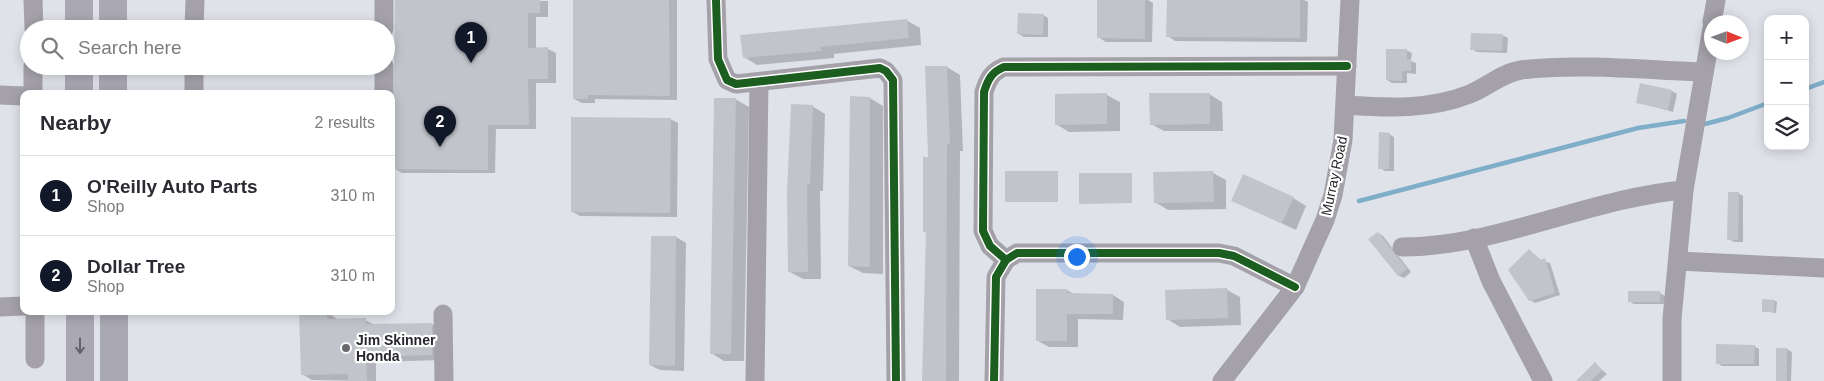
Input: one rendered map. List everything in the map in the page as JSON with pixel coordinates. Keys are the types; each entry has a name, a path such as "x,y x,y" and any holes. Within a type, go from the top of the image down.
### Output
{"highway":[{"path":"79,0 79,20"},
{"path":"113,0 113,20"},
{"path":"79,75 79,90"},
{"path":"113,75 113,90"},
{"path":"80,315 80,381"},
{"path":"114,315 114,381"}],"street":[{"path":"33,0 34,20"},
{"path":"194,20 195,0"},
{"path":"384,0 384,20"},
{"path":"716,0 718,59 727,80 736,84 880,68 886,71 893,80 896,381"},
{"name":"Murray Road","path":"1222,381 1295,287 1310,256 1333,195 1343,140 1350,0"},
{"path":"1713,15 1716,0"},
{"path":"1672,381 1672,320 1684,190 1706,60"},
{"path":"1006,260 990,246 983,231 984,92 987,83 995,71 1004,68 1347,66"},
{"path":"1346,105 1403,107 1443,102 1470,93 1496,79 1520,70 1614,69 1704,72"},
{"path":"33,75 33,90"},
{"path":"194,75 194,90"},
{"path":"384,75 384,90"},
{"path":"755,381 759,82"},
{"path":"0,95 20,96"},
{"path":"1402,247 1425,247 1474,238 1652,193 1684,190"},
{"path":"1474,238 1491,281 1543,381"},
{"path":"994,381 996,277 1006,260 1017,253 1219,253 1234,256 1295,287"},
{"path":"1678,261 1824,268"},
{"path":"0,307 20,306"},
{"path":"442,314 444,381"},
{"path":"34,315 35,359"}],"building":[{"path":"395,0 540,0 540,13 528,13 528,48 548,47 548,79 528,79 529,125 488,125 488,170 395,169"},
{"path":"573,0 669,0 670,96 588,95 588,99 573,99"},
{"path":"1097,0 1145,0 1145,39 1097,38"},
{"path":"1167,0 1300,0 1300,38 1166,37"},
{"path":"1018,13 1044,14 1043,35 1017,34"},
{"path":"907,19 909,38 821,47 821,51 743,58 740,35"},
{"path":"1471,33 1503,34 1502,51 1470,50"},
{"path":"1386,49 1407,49 1407,59 1411,59 1411,71 1402,71 1402,81 1386,80"},
{"path":"925,66 947,66 950,144 947,144 946,381 922,381 926,232 923,232 923,157 928,157"},
{"path":"1640,83 1672,90 1668,110 1636,103"},
{"path":"1107,93 1107,124 1055,125 1055,94"},
{"path":"1149,93 1210,93 1210,124 1150,125"},
{"path":"850,96 870,97 870,267 848,266"},
{"path":"714,98 736,98 731,354 710,354"},
{"path":"791,104 813,105 810,184 807,184 808,272 788,272 787,192"},
{"path":"571,117 671,118 670,213 571,212"},
{"path":"1379,132 1390,133 1389,169 1378,169"},
{"path":"1005,171 1058,171 1058,202 1005,202"},
{"path":"1213,171 1214,202 1154,203 1153,172"},
{"path":"1079,173 1132,173 1132,203 1079,204"},
{"path":"1243,174 1294,197 1282,223 1231,201"},
{"path":"1728,192 1739,192 1738,240 1727,240"},
{"path":"1378,232 1407,269 1398,276 1368,239"},
{"path":"651,236 676,236 675,366 649,365"},
{"path":"1529,249 1540,260 1545,258 1555,293 1529,301 1508,270"},
{"path":"1227,288 1228,318 1166,320 1165,290"},
{"path":"1036,289 1067,289 1067,293 1113,294 1113,314 1067,314 1067,341 1036,341"},
{"path":"1628,291 1660,291 1660,302 1628,302"},
{"path":"1762,299 1775,300 1774,312 1762,312"},
{"path":"299,315 327,315 327,319 366,318 366,324 432,323 432,355 366,357 367,381 348,381 348,374 301,375"},
{"path":"1716,344 1755,345 1754,364 1716,364"},
{"path":"1776,348 1787,348 1787,381 1776,381"},
{"path":"1595,362 1602,370 1591,381 1576,381"}],"waterway":[{"path":"1809,88 1824,82"},
{"path":"1705,124 1728,118 1764,104"},
{"path":"1359,201 1638,128 1684,121"}],"cycle path":[{"path":"716,0 718,59 727,80 736,84 880,68 886,71 893,80 896,381"},
{"path":"1006,260 990,246 983,231 984,92 987,83 996,71 1004,67 1347,66"},
{"path":"994,381 996,277 1006,260 1017,253 1219,253 1234,256 1295,287"}],"place":[{"name":"O'Reilly Auto Parts","path":"471,63"},
{"name":"Dollar Tree","path":"440,147"},
{"name":"Jim Skinner Honda","path":"346,348"}]}
